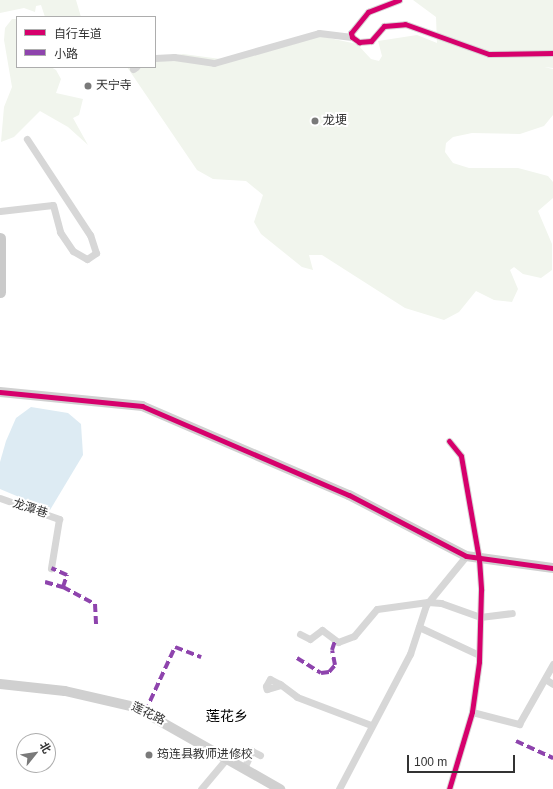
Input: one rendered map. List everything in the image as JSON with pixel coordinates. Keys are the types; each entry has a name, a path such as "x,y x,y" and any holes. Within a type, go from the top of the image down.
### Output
{"main road":[{"path":"0,238 0,292"}],"street":[{"path":"352,37 351,33 368,12 399,0"},
{"path":"156,58 174,57 214,63 319,33 352,37 359,42 371,41 384,26 405,24 489,54 553,53"},
{"path":"0,211 53,205 60,232 74,251 87,260 96,253 90,236 28,139"},
{"path":"0,392 142,406 349,495 466,556 553,568"},
{"path":"449,441 461,456 479,559 480,618 479,655 472,712 450,789"},
{"name":"龙潭巷","path":"0,498 59,519 51,568"},
{"path":"339,789 371,724 410,654 418,627 428,602 466,556"},
{"path":"300,634 310,639 322,630 338,642 354,636 377,609 428,602 441,602 480,618 512,612"},
{"path":"418,627 479,655"},
{"path":"472,712 519,724 553,664"},
{"path":"545,679 553,684"},
{"name":"莲花路","path":"0,684 116,700 153,716 280,789"},
{"path":"281,685 297,697 371,724"},
{"path":"244,768 252,751 260,755"},
{"path":"201,789 227,758"}],"shaded area":[{"path":"0,0 76,0 81,16 45,16 41,5 36,6 35,12 24,8 0,13"},
{"path":"413,0 553,0 553,68 544,67 553,69 553,115 544,126 520,134 472,133 453,137 446,143 445,152 453,163 469,168 518,168 548,176 553,182 553,198 538,211 552,244 552,270 541,278 523,274 514,267 510,270 518,289 512,302 494,300 476,291 459,312 444,320 405,308 322,255 309,255 313,270 302,267 261,234 254,222 263,195 246,181 213,179 197,170 128,68 156,68 156,58 183,54 228,60 315,35 357,44 371,59 379,61 382,56 378,41 417,35 437,43 436,17"},
{"path":"12,19 16,19 16,68 53,68 56,70 61,79 56,93 83,99 79,115 73,118 88,145 68,127 40,111 14,137 1,142 4,107 12,87 4,40 5,28"},
{"path":"31,407 68,413 81,424 83,455 50,510 0,489 0,462 6,441 16,418"}],"marked path":[{"path":"45,582 63,587 67,575 51,568"},
{"path":"63,587 95,604 96,625"},
{"path":"297,658 321,673 329,672 335,665 332,650 335,641"},
{"path":"145,712 175,647 201,657"},
{"path":"516,741 553,758"}],"cycle path":[{"path":"399,0 368,12 351,33 352,37 359,42 371,41 384,26 405,24 489,54 553,53"},
{"path":"0,392 142,406 349,495 466,556 553,568"},
{"path":"449,441 461,456 479,559 481,590 479,662 472,712 449,789"}],"place":[{"name":"天宁寺","path":"88,86"},
{"name":"龙埂","path":"315,121"},
{"name":"筠连县教师进修校","path":"149,755"}],"district":[{"name":"莲花乡","path":"227,716"}]}
